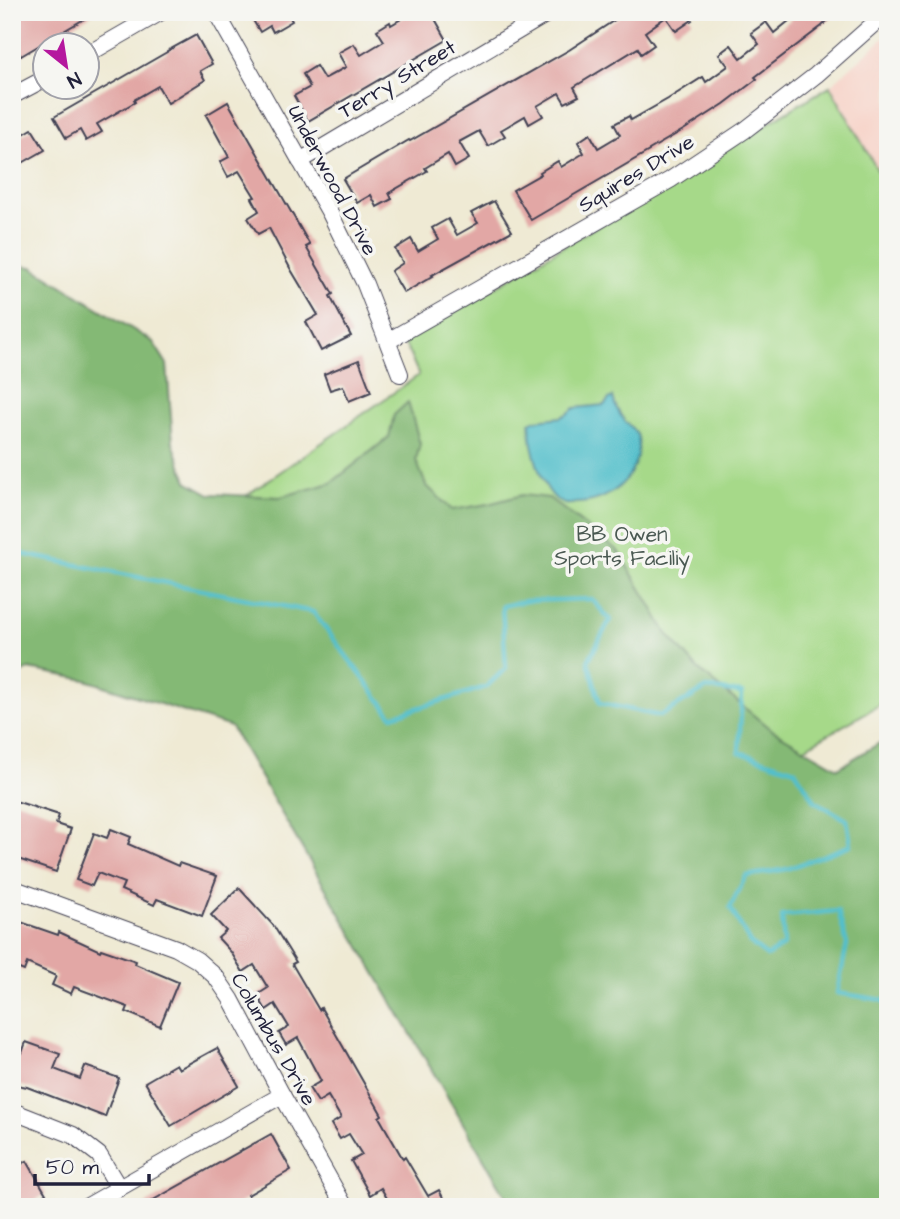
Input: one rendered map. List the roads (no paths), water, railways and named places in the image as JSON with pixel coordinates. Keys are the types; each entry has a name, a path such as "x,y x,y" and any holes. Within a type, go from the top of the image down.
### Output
{"street":[{"path":"102,46 161,12"},
{"name":"Underwood Drive","path":"216,12 347,246 400,374"},
{"name":"Terry Street","path":"300,161 550,12"},
{"name":"Squires Drive","path":"387,341 670,180 744,130 816,75 887,12"},
{"path":"12,96 32,85"},
{"name":"Columbus Drive","path":"12,888 176,948 197,960 216,977 231,999 345,1207"},
{"path":"86,1207 282,1096"},
{"path":"12,1111 73,1135 99,1155 119,1188"}],"water":[{"path":"613,397 619,413 638,439 636,461 618,488 598,499 565,504 549,491 543,481 532,444 530,423 561,417 575,408 604,405"}],"waterway":[{"path":"12,552 313,612 392,716 486,687 506,668 502,606 526,601 592,599 610,620 588,661 600,703 660,716 707,688 742,693 739,752 795,770 815,801 847,820 851,845 787,869 746,876 730,907 750,943 767,956 784,945 782,916 838,911 847,944 837,993 883,1000 888,1006"}],"park label":[{"name":"BB Owen Sports Faciliy","path":"622,546"}]}
